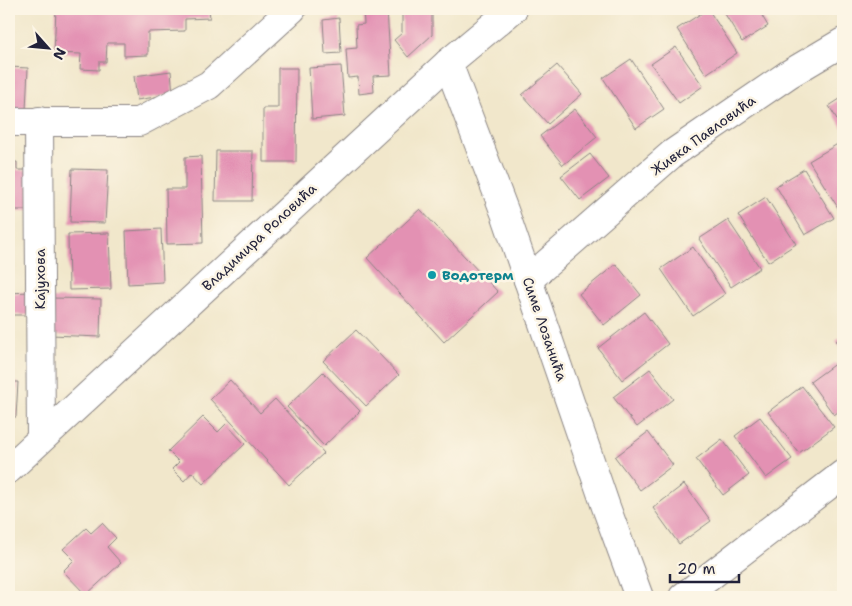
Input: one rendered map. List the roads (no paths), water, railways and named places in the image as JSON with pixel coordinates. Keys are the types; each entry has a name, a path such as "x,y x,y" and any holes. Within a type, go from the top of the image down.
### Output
{"street":[{"path":"9,122 139,122 209,85 292,9"},
{"name":"Владимира Роловића","path":"9,469 448,62 513,9"},
{"name":"Живка Павловића","path":"528,280 672,154 790,74 843,42"},
{"name":"Симе Лозанића","path":"448,62 505,213 606,507 639,597"},
{"name":"Кајухова","path":"40,121 41,438"},
{"path":"683,597 843,474"}],"place":[{"name":"Водотерм","path":"432,275"}]}
